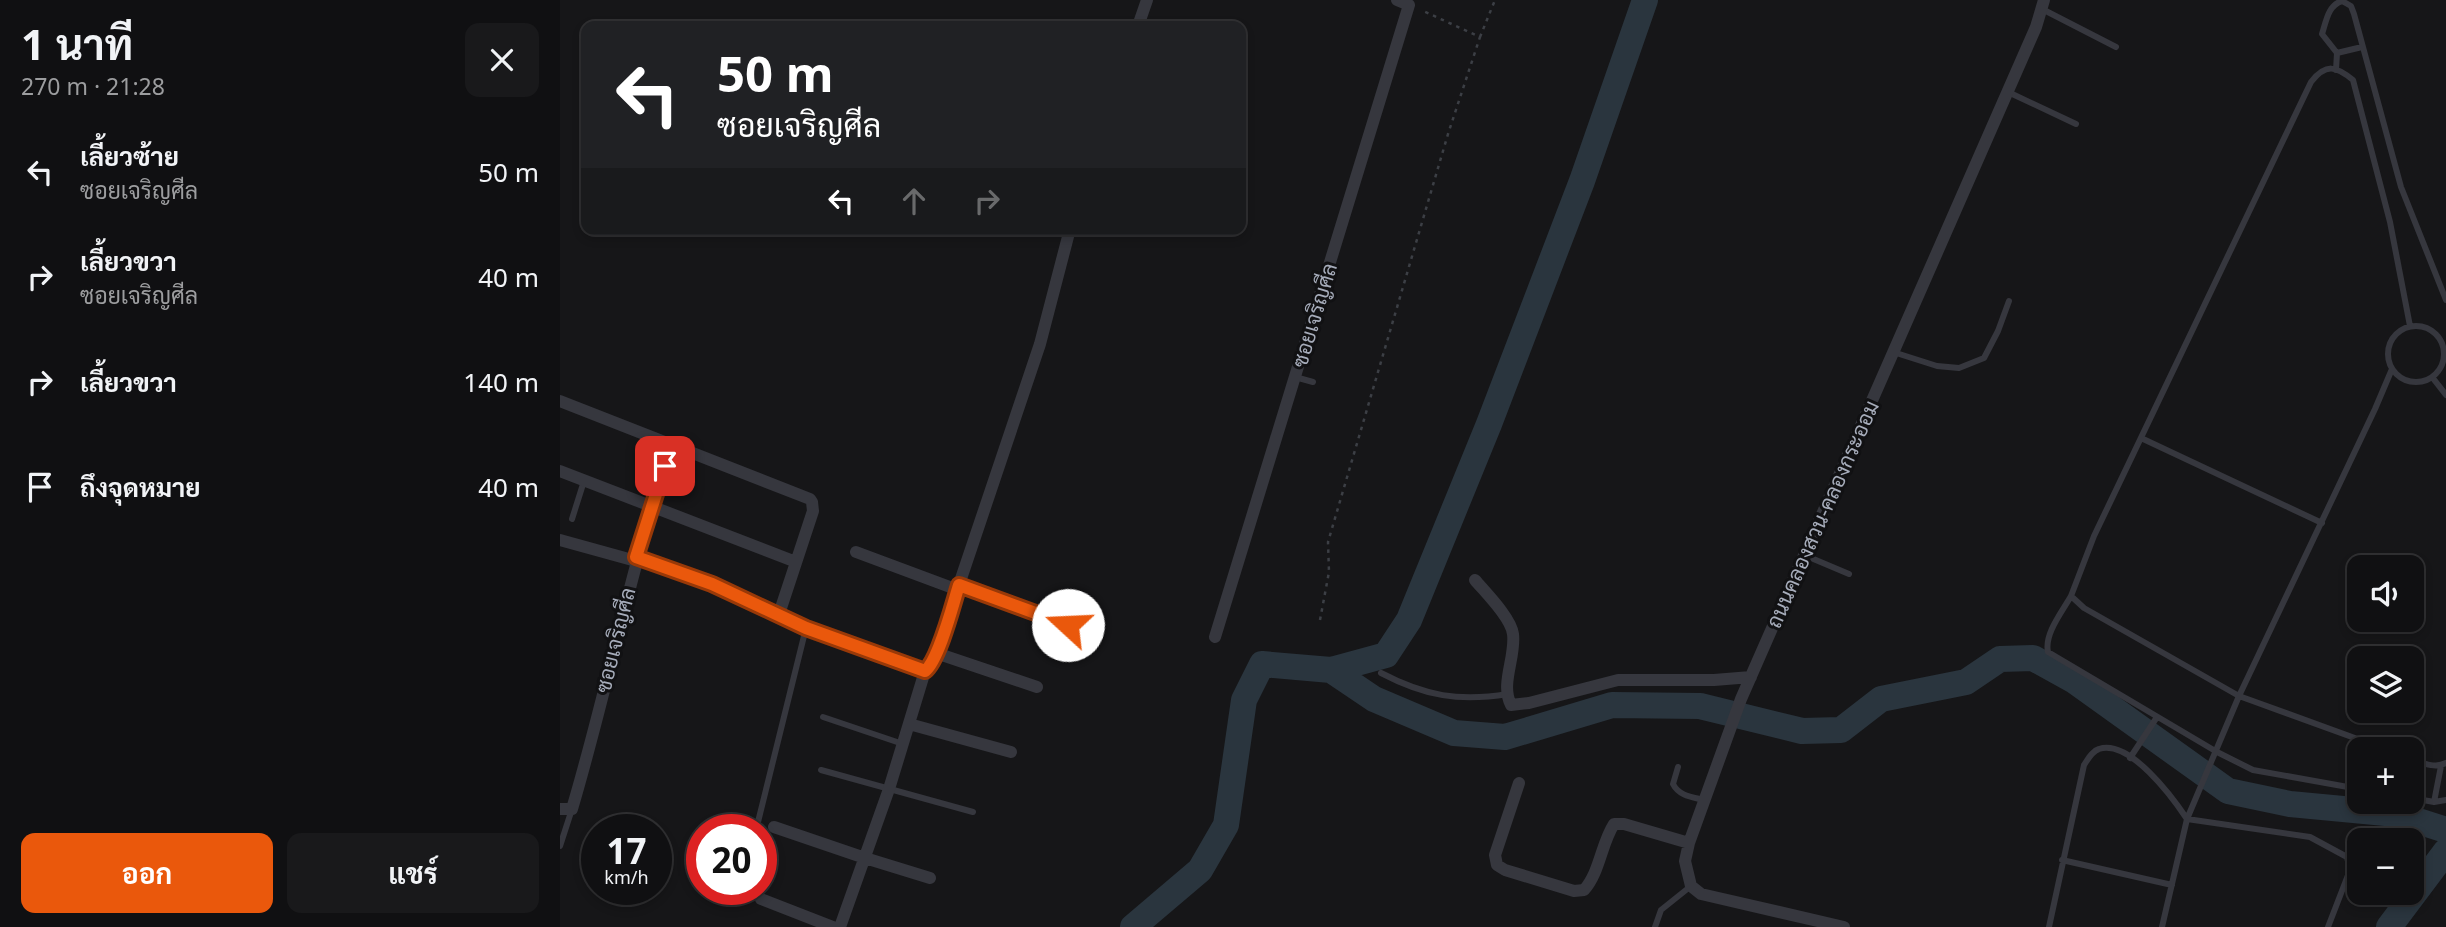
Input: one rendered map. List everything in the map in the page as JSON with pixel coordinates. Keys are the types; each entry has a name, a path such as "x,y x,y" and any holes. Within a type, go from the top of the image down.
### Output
{"street":[{"path":"1140,21 1147,0"},
{"name":"ซอยเจริญศีล","path":"1215,636 1295,376 1403,2"},
{"name":"ถนนคลองสวน-คลองกระออม","path":"1691,887 1685,861 1689,843 1725,738 2043,4"},
{"path":"840,927 889,789 925,671 932,664 936,653 1040,344 1068,235"},
{"path":"560,401 810,499 813,511 779,614"},
{"path":"560,540 636,559 672,445"},
{"path":"560,471 796,562"},
{"path":"856,552 958,588"},
{"name":"ซอยเจริญศีล","path":"566,809 584,771 636,559 712,584 806,628 925,671"},
{"path":"1475,580 1503,614 1513,636 1507,694 1509,702 1515,706 1618,680 1751,677"},
{"path":"936,653 1037,687"},
{"path":"909,724 1012,752"},
{"path":"1519,783 1495,855 1497,865 1505,870 1574,891 1584,890 1591,882 1606,835 1614,824 1623,824 1689,843"},
{"path":"777,828 865,859 930,878"},
{"path":"1691,887 1700,894 1844,927"},
{"path":"776,905 833,927"}],"lane":[{"path":"2336,70 2337,53 2322,34 2330,10 2336,2 2342,1 2351,6 2401,187 2446,300"},
{"path":"2043,4 2116,47"},
{"path":"2337,53 2362,47"},
{"path":"2347,787 2253,770 2216,756 2048,652 2046,645 2051,630 2071,596 2094,536 2311,82 2319,72 2331,68 2353,80 2390,222 2410,326"},
{"path":"2007,92 2076,124"},
{"path":"1893,352 1937,366 1959,368 1984,358 2009,301"},
{"path":"2410,326 2427,328 2441,340 2445,357 2443,369 2432,377 2423,382 2405,380 2392,369 2388,352 2391,344 2395,335 2410,326"},
{"path":"2162,927 2188,819 2239,696 2392,369"},
{"path":"1295,376 1313,382"},
{"path":"2432,377 2446,395"},
{"path":"2141,438 2322,523"},
{"path":"572,519 584,481"},
{"path":"1804,555 1849,573"},
{"path":"958,588 1068,625"},
{"path":"2071,596 2084,608 2239,696 2352,737"},
{"path":"760,814 806,628"},
{"path":"1381,673 1434,695 1477,699 1507,694"},
{"path":"823,717 903,744"},
{"path":"2130,758 2156,719"},
{"path":"2049,927 2084,765 2092,753 2101,748 2115,750 2153,774 2188,819 2310,837 2347,857 2350,870 2328,927"},
{"path":"2424,763 2443,765 2434,802"},
{"path":"1678,767 1673,784 1676,789 1680,793 1704,800"},
{"path":"821,770 973,812"},
{"path":"2437,785 2446,784"},
{"path":"2424,800 2446,800"},
{"path":"560,846 566,809"},
{"path":"2062,860 2172,885"},
{"path":"1655,927 1661,910 1691,887"}],"path":[{"path":"1320,620 1329,572 1328,542 1448,134 1495,0"},
{"path":"1403,2 1480,37"}],"waterway":[{"path":"1133,927 1200,870 1226,825 1244,700 1262,664 1331,670 1386,655 1409,620 1489,424 1582,181 1645,0"},
{"path":"1331,670 1374,699 1454,733 1505,737 1612,705 1700,706 1802,731 1841,730 1881,699 1966,682 2000,659 2033,658 2073,680 2228,791 2290,804 2396,814 2446,830"},
{"path":"2389,927 2446,851"}],"route":[{"path":"665,466 636,557 712,584 806,628 925,671 932,664 959,585 1068,625"}]}
